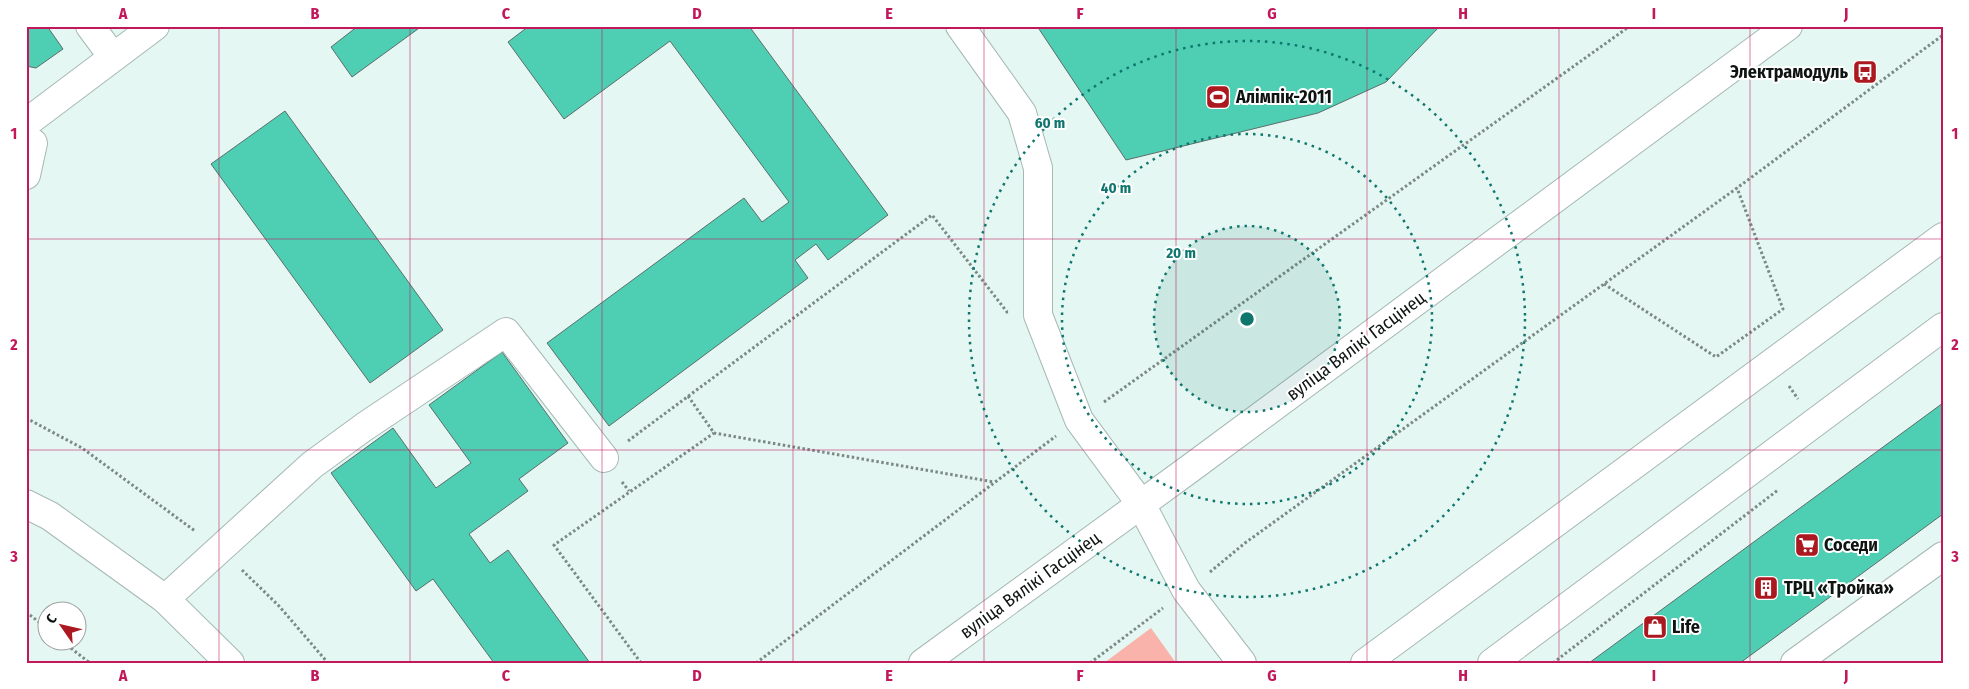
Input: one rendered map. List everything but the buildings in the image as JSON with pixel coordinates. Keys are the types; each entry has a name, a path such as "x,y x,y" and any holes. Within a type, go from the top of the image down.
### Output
{"main road":[{"path":"90,26 113,57"},
{"path":"26,123 155,26"},
{"path":"960,26 1022,113 1038,168 1038,315 1079,420 1141,504 1186,590 1242,663"},
{"name":"вуліца Вялікі Гасцінец","path":"923,663 1188,470 1788,26"},
{"path":"26,142 33,143 26,175"},
{"path":"1365,663 1943,237"},
{"path":"1492,663 1943,327"},
{"path":"165,599 312,465 364,427 506,332 604,458"},
{"path":"26,504 50,516 165,599 230,663"},
{"path":"1795,663 1943,556"}],"path":[{"path":"756,663 994,482 1079,420 1630,26"},
{"path":"1090,663 1253,537 1737,188 1943,35"},
{"path":"1604,284 1716,357 1750,333 1783,309 1737,188"},
{"path":"629,491 604,458 932,215 1007,312 1038,315"},
{"path":"1750,333 1815,422"},
{"path":"688,396 714,433"},
{"path":"26,418 82,448 219,550 279,606 328,663"},
{"path":"642,663 554,545 714,433 994,482"},
{"path":"1553,663 1779,489"},
{"path":"26,612 38,621"},
{"path":"76,652 90,663"}],"shaded area":[{"path":"1151,628 1176,663 1104,663"}],"place":[{"name":"Электрамодуль","path":"1865,72"},
{"name":"Алімпік-2011","path":"1218,97"},
{"name":"Соседи","path":"1807,545"},
{"name":"ТРЦ «Тройка»","path":"1766,588"},
{"name":"Life","path":"1655,627"}]}
